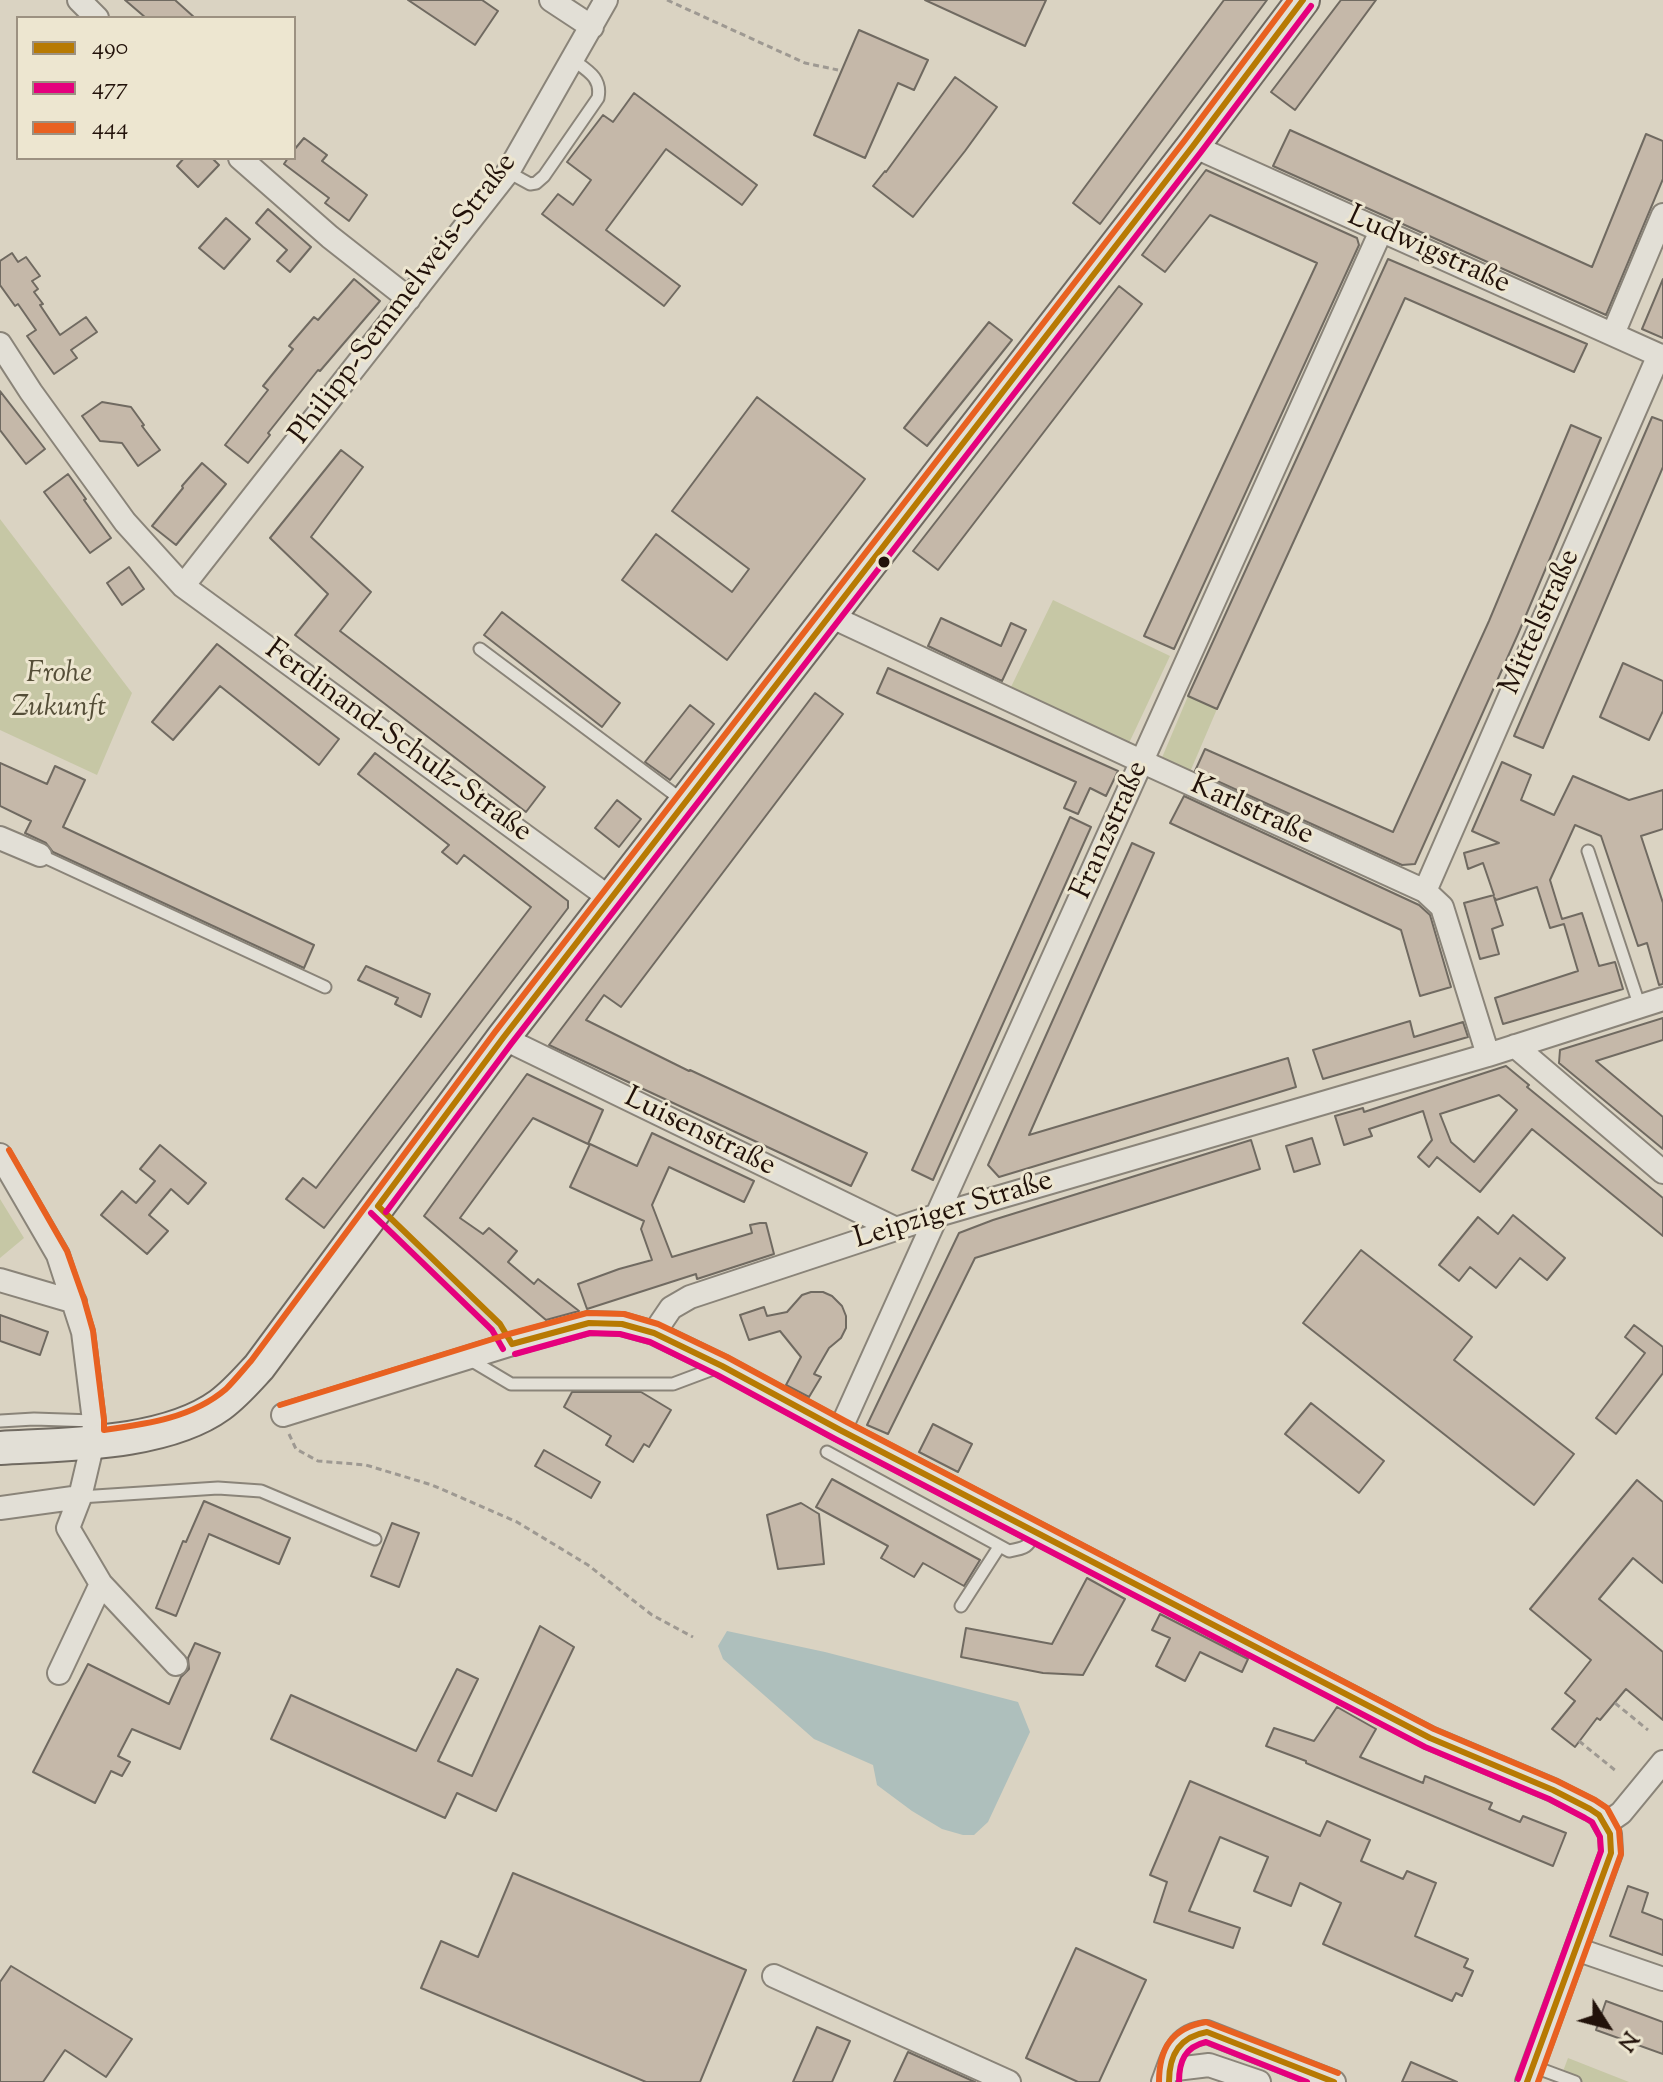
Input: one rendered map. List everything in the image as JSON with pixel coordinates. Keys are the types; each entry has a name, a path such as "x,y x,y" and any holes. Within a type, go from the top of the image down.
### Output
{"main road":[{"path":"0,1448 93,1432 170,1430 218,1407 259,1367 503,1038 1303,0"}],"street":[{"path":"79,0 95,16"},
{"path":"551,0 592,27"},
{"name":"Philipp-Semmelweis-Straße","path":"183,586 508,172 606,0"},
{"name":"Ludwigstraße","path":"1193,146 1661,356"},
{"path":"242,160 330,237 409,299"},
{"path":"1613,334 1663,215"},
{"name":"Franzstraße","path":"840,1430 1381,231"},
{"name":"Ferdinand-Schulz-Straße","path":"0,344 125,522 183,586 611,899"},
{"name":"Mittelstraße","path":"1425,891 1661,356"},
{"name":"Karlstraße","path":"830,616 1425,891"},
{"path":"0,838 40,855"},
{"path":"1425,891 1442,907 1488,1055"},
{"name":"Leipziger Straße","path":"654,1333 671,1308 690,1297 938,1215 1488,1055 1663,999"},
{"name":"Luisenstraße","path":"503,1038 896,1229"},
{"path":"1515,1046 1663,1172"},
{"path":"0,1155 58,1255 83,1332 93,1432 80,1497 68,1528 101,1584 176,1664"},
{"path":"0,1280 75,1302"},
{"path":"283,1415 589,1323 622,1324 654,1333 1430,1738 1590,1809 1599,1815 1610,1834 1611,1853 1529,2074"},
{"path":"7,1503 80,1497"},
{"path":"59,1673 101,1584"},
{"path":"1605,1824 1621,1813 1663,1762"},
{"path":"1576,1949 1663,1979"},
{"path":"774,1976 1009,2082"},
{"path":"1167,2078 1179,2045 1186,2037 1207,2032 1334,2082"},
{"path":"1167,2078 1209,2065 1259,2082"}],"lane":[{"path":"508,172 530,184 540,180 553,166 598,98 600,89 597,81 573,60"},
{"path":"480,649 686,802"},
{"path":"1588,851 1640,1007"},
{"path":"40,855 325,987"},
{"path":"467,1359 511,1384 673,1384 722,1366"},
{"path":"0,1421 34,1419 93,1432"},
{"path":"827,1452 1009,1551 1029,1545 1036,1532"},
{"path":"80,1497 218,1488 261,1491 375,1539"},
{"path":"961,1606 999,1547"},
{"path":"1529,2074 1575,2082"}],"path":[{"path":"667,0 805,63 838,70"},
{"path":"283,1415 296,1449 306,1455 318,1461 366,1465 432,1485 517,1522 588,1565 652,1615 693,1637"},
{"path":"1615,1703 1648,1730"},
{"path":"1579,1741 1616,1771"}],"green space":[{"name":"Frohe Zukunft","path":"0,519 132,693 97,775 0,730"},
{"path":"1053,600 1170,656 1129,743 1011,687"},
{"path":"1188,696 1217,709 1190,772 1161,760"},
{"path":"0,1199 24,1238 0,1258"},
{"path":"1568,2058 1629,2082 1559,2082"}],"shaded area":[{"path":"727,1631 825,1652 1018,1702 1030,1732 988,1822 974,1835 963,1835 942,1829 912,1811 877,1785 873,1765 814,1739 723,1659 718,1646"}],"building":[{"path":"125,0 175,0 193,16 144,16"},
{"path":"408,0 482,0 498,11 475,45"},
{"path":"925,0 1046,0 1025,46"},
{"path":"1224,0 1267,0 1100,224 1073,203"},
{"path":"1341,0 1376,0 1295,110 1271,92"},
{"path":"859,30 928,60 914,90 898,83 865,158 814,135"},
{"path":"955,77 997,107 913,217 873,186"},
{"path":"634,93 757,185 742,205 666,149 606,230 680,286 664,306 542,214 558,194 573,205 591,180 567,162 603,115 613,122"},
{"path":"1290,130 1592,267 1646,134 1663,141 1663,179 1606,315 1273,166"},
{"path":"304,138 327,155 322,161 367,195 349,221 325,203 329,198 284,164 287,160 296,160 296,148"},
{"path":"182,160 214,160 219,165 198,187 177,166"},
{"path":"1206,170 1357,238 1359,245 1174,649 1144,636 1317,263 1210,215 1165,272 1142,255"},
{"path":"268,209 311,247 290,272 277,261 287,250 256,223"},
{"path":"226,218 250,239 224,269 199,248"},
{"path":"12,253 18,262 26,257 40,276 32,281 38,289 34,292 60,335 86,317 97,332 71,350 77,358 54,374 27,336 36,330 0,285 0,261"},
{"path":"1388,259 1587,344 1574,372 1405,298 1217,709 1188,696"},
{"path":"354,279 380,301 318,370 248,463 225,445 268,390 263,386 293,349 289,346 314,317 318,320"},
{"path":"1663,279 1663,338 1642,329"},
{"path":"1119,286 1142,304 938,570 913,551"},
{"path":"989,322 1012,340 927,446 904,428"},
{"path":"0,391 45,449 26,464 0,430"},
{"path":"757,397 865,479 727,660 622,580 656,534 732,592 749,569 672,511"},
{"path":"102,402 131,407 160,450 138,466 122,443 100,441 82,416"},
{"path":"1652,417 1663,421 1663,467 1543,748 1514,736"},
{"path":"1571,425 1601,438 1415,864 1402,865 1195,771 1205,749 1393,832 1489,621"},
{"path":"341,450 363,467 311,537 371,592 340,631 545,787 526,812 295,635 328,594 270,538"},
{"path":"202,463 226,484 176,545 152,526"},
{"path":"68,474 111,538 90,553 44,492"},
{"path":"129,567 144,589 122,605 107,583"},
{"path":"502,612 620,703 602,727 484,635"},
{"path":"941,618 1001,646 1011,623 1026,630 1002,681 928,646"},
{"path":"217,644 339,739 319,765 220,686 173,740 152,722"},
{"path":"1623,663 1663,681 1663,711 1649,740 1600,717"},
{"path":"888,668 1118,771 1106,796 1090,788 1078,814 1064,808 1076,782 877,693"},
{"path":"815,693 843,714 621,1007 604,995 586,1020 867,1153 851,1186 549,1045"},
{"path":"690,705 714,724 670,780 645,762"},
{"path":"375,753 568,901 568,908 324,1228 286,1199 303,1178 316,1188 531,907 464,855 457,864 442,852 449,845 358,774"},
{"path":"1502,762 1531,775 1521,800 1554,815 1573,776 1629,800 1663,790 1663,829 1641,836 1663,903 1663,984 1659,985 1647,943 1638,946 1601,836 1575,825 1550,880 1562,919 1582,913 1599,966 1615,962 1623,989 1503,1024 1495,998 1578,971 1564,924 1550,928 1537,887 1496,900 1494,897 1503,925 1492,929 1499,954 1480,959 1464,903 1494,895 1483,863 1468,869 1464,853 1499,843 1472,831"},
{"path":"0,763 47,784 55,766 85,780 63,827 314,945 304,968 53,852 46,843 25,833 31,821 0,806"},
{"path":"1184,796 1419,905 1430,915 1451,987 1420,996 1401,930 1170,823"},
{"path":"617,800 641,819 619,847 595,828"},
{"path":"1070,817 1091,827 933,1180 912,1170"},
{"path":"1132,843 1154,853 1029,1135 1288,1058 1296,1087 999,1177 988,1165"},
{"path":"366,966 430,994 421,1017 395,1004 398,998 358,980"},
{"path":"1663,1018 1663,1040 1596,1061 1663,1117 1663,1149 1559,1063 1560,1050"},
{"path":"1410,1021 1414,1037 1463,1022 1468,1037 1323,1079 1313,1050"},
{"path":"1506,1066 1529,1085 1527,1087 1663,1198 1663,1236 1532,1129 1480,1192 1437,1157 1429,1167 1418,1157 1432,1140 1423,1111 1369,1129 1372,1136 1344,1145 1335,1116 1363,1108 1364,1112","holes":["1499,1095 1517,1110 1474,1162 1451,1142 1440,1114"]},
{"path":"527,1074 603,1110 588,1144 533,1118 460,1218 483,1234 489,1228 517,1251 508,1262 534,1284 538,1279 579,1311 546,1320 424,1216"},
{"path":"652,1133 754,1181 744,1202 669,1167 652,1205 672,1257 752,1233 750,1225 760,1223 766,1223 774,1254 697,1279 696,1274 587,1309 578,1284 652,1260 641,1229 644,1221 570,1187 590,1144 637,1166"},
{"path":"1312,1138 1320,1164 1294,1172 1286,1146"},
{"path":"1251,1140 1260,1169 975,1258 888,1434 867,1425 959,1233"},
{"path":"160,1145 206,1183 188,1204 171,1189 149,1215 168,1231 147,1254 101,1215 122,1191 136,1203 155,1181 140,1169"},
{"path":"1513,1215 1565,1258 1547,1280 1520,1258 1496,1288 1470,1267 1459,1281 1439,1265 1478,1217 1498,1234"},
{"path":"1361,1250 1472,1337 1454,1360 1574,1454 1534,1505 1303,1323"},
{"path":"811,1292 832,1296 842,1306 846,1328 841,1338 829,1348 814,1374 821,1377 809,1397 786,1385 801,1357 780,1331 749,1340 740,1315 764,1307 767,1316 787,1312 802,1295"},
{"path":"0,1315 48,1332 40,1355 0,1341"},
{"path":"1634,1325 1663,1347 1663,1373 1616,1434 1596,1418 1645,1353 1625,1337"},
{"path":"572,1392 641,1392 671,1410 649,1447 644,1444 633,1462 606,1445 611,1436 564,1407"},
{"path":"1311,1403 1384,1461 1359,1493 1285,1434"},
{"path":"933,1424 972,1444 958,1472 919,1452"},
{"path":"544,1450 600,1482 591,1498 535,1466"},
{"path":"832,1479 980,1560 964,1586 923,1563 914,1577 881,1558 888,1546 816,1507"},
{"path":"1637,1480 1663,1502 1663,1583 1633,1558 1599,1599 1663,1652 1663,1720 1626,1689 1600,1720 1597,1718 1575,1747 1552,1729 1575,1701 1565,1693 1591,1660 1530,1609"},
{"path":"204,1501 290,1538 279,1564 209,1534 176,1616 156,1608 183,1541 186,1542"},
{"path":"801,1503 819,1514 824,1564 778,1569 767,1515"},
{"path":"392,1523 419,1533 399,1587 371,1576"},
{"path":"1087,1578 1125,1599 1083,1675 1043,1673 961,1657 966,1628 1052,1644"},
{"path":"1160,1614 1248,1659 1242,1672 1200,1652 1185,1681 1156,1666 1170,1638 1152,1630"},
{"path":"540,1626 574,1647 496,1811 457,1793 445,1818 271,1739 291,1695 416,1751 457,1669 478,1679 438,1761 472,1776"},
{"path":"195,1643 220,1653 180,1749 132,1729 118,1756 130,1762 122,1776 111,1771 95,1803 33,1772 88,1664 169,1704 181,1677 189,1669 188,1658"},
{"path":"1337,1707 1376,1729 1360,1757 1423,1783 1425,1776 1492,1803 1489,1809 1520,1822 1523,1816 1566,1833 1553,1866 1266,1746 1274,1728 1314,1741"},
{"path":"1190,1781 1320,1836 1327,1821 1370,1840 1361,1861 1403,1879 1407,1871 1436,1883 1415,1936 1468,1959 1464,1967 1473,1971 1462,1996 1456,1993 1452,2001 1323,1944 1341,1903 1300,1883 1291,1906 1254,1891 1268,1857 1220,1837 1189,1911 1240,1928 1233,1948 1154,1922 1167,1882 1150,1875"},
{"path":"513,1873 746,1970 700,2082 646,2082 421,1988 441,1941 478,1957"},
{"path":"1628,1886 1648,1893 1642,1912 1663,1920 1663,1955 1610,1936"},
{"path":"1076,1948 1146,1980 1099,2082 1078,2082 1026,2058"},
{"path":"11,1966 132,2039 106,2077 65,2050 43,2082 0,2082 0,1982"},
{"path":"1606,2001 1663,2022 1663,2054 1596,2030"},
{"path":"817,2027 850,2041 832,2082 793,2082"},
{"path":"908,2052 975,2082 894,2082"},
{"path":"1411,2062 1457,2082 1402,2082"}],"transit line":[{"name":"444","path":"9,1150 67,1251 84,1299 93,1331 104,1430 184,1413 226,1389 251,1361 495,1032 1290,0"},
{"name":"490","path":"378,1206 503,1038 1303,0"},
{"name":"477","path":"386,1212 511,1044 1311,6"},
{"name":"490","path":"378,1206 500,1324 512,1344"},
{"name":"477","path":"371,1213 492,1330 503,1349"},
{"name":"444","path":"280,1405 587,1313 624,1314 658,1324 727,1357 1434,1729 1595,1800 1607,1808 1619,1830 1621,1854 1538,2082"},
{"name":"490","path":"512,1344 589,1323 622,1324 654,1333 1430,1738 1553,1790 1599,1815 1610,1834 1611,1853 1527,2082"},
{"name":"477","path":"515,1354 590,1333 620,1334 650,1342 1425,1747 1549,1799 1592,1822 1600,1837 1601,1851 1518,2079"},
{"name":"444","path":"1159,2082 1162,2059 1170,2042 1184,2029 1206,2022 1338,2073"},
{"name":"490","path":"1169,2082 1171,2064 1178,2049 1189,2038 1207,2032 1334,2082"},
{"name":"477","path":"1179,2082 1180,2068 1188,2051 1206,2042 1307,2082"}]}
